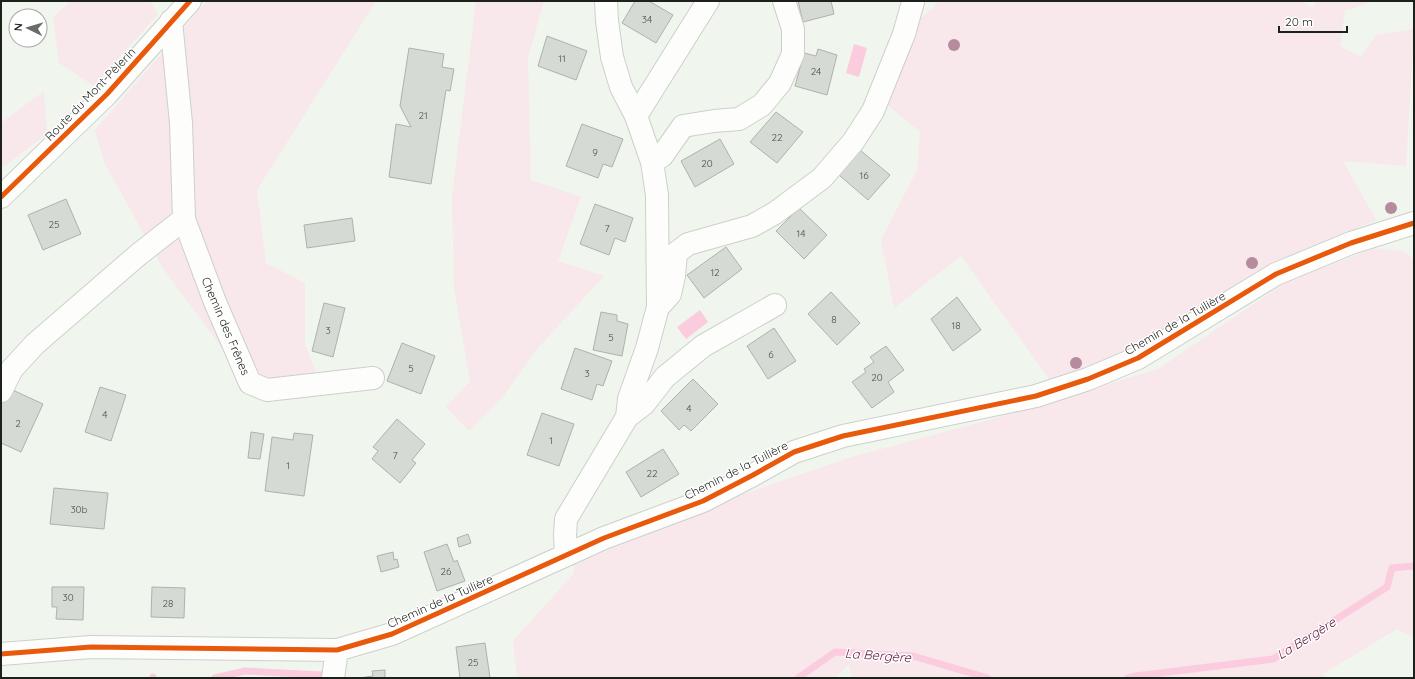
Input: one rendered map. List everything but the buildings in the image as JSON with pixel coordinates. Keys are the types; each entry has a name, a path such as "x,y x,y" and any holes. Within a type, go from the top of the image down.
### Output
{"street":[{"name":"Route du Mont-Pèlerin","path":"1,198 107,94 190,1"},
{"path":"606,1 612,57 622,87 636,116 652,162 657,195 658,307 647,348 629,400 627,417"},
{"path":"636,116 708,1"},
{"path":"652,162 662,156 683,126 739,119 762,105 780,83 793,54 793,29 784,1"},
{"path":"658,307 670,294 674,276 676,254 688,244 752,226 775,213 822,178 853,142 873,111 904,34 913,2"},
{"name":"Chemin des Frênes","path":"171,22 181,123 184,219 215,302 250,383 267,390 373,378"},
{"path":"1,391 12,369 35,344 138,255 184,219"},
{"name":"Chemin de la Tuilière","path":"1,654 91,647 337,650 392,634 604,538 703,500 753,475 794,452 843,436 1036,396 1088,379 1138,358 1276,274 1351,243 1414,224"},
{"path":"566,555 566,519 627,417 644,404 665,377 688,357 703,346 775,305"},
{"path":"333,678 337,650"}],"shaded area":[{"path":"70,1 150,1 158,14 94,86 59,63 53,18"},
{"path":"207,1 376,1 257,190 266,263 305,283 305,344 316,372 255,392 162,267 104,162 95,130"},
{"path":"469,1 544,1 528,58 531,180 581,197 558,261 604,276 538,348 502,398 469,431 446,407 470,381 454,288 452,196 476,3"},
{"path":"938,1 1302,1 1313,8 1316,1 1375,1 1345,11 1340,46 1361,57 1376,35 1414,29 1406,166 1343,161 1376,220 1289,256 1105,364 1049,379 961,256 894,308 881,240 917,170 920,132 884,102 917,21 932,9"},
{"path":"854,44 867,48 859,77 846,73"},
{"path":"44,91 47,134 1,169 1,123"},
{"path":"1375,248 1404,252 1414,259 1414,638 1397,629 1323,674 1326,678 852,678 849,665 834,678 517,678 513,641 574,573 574,565 709,506 848,458 996,418 1158,369 1286,282"},
{"path":"700,310 708,322 686,339 677,327"}],"waterway":[{"name":"La Bergère","path":"1128,678 1273,659 1387,587 1392,568 1414,566"},
{"name":"La Bergère","path":"798,678 835,652 913,656 988,678"},
{"name":"La Bergère","path":"215,678 245,671 322,675"}],"cycle path":[{"path":"1,197 107,94 190,1"},
{"path":"1,654 91,647 337,650 392,634 604,538 703,501 794,452 843,436 1036,396 1088,379 1138,358 1276,274 1351,243 1414,223"}]}
